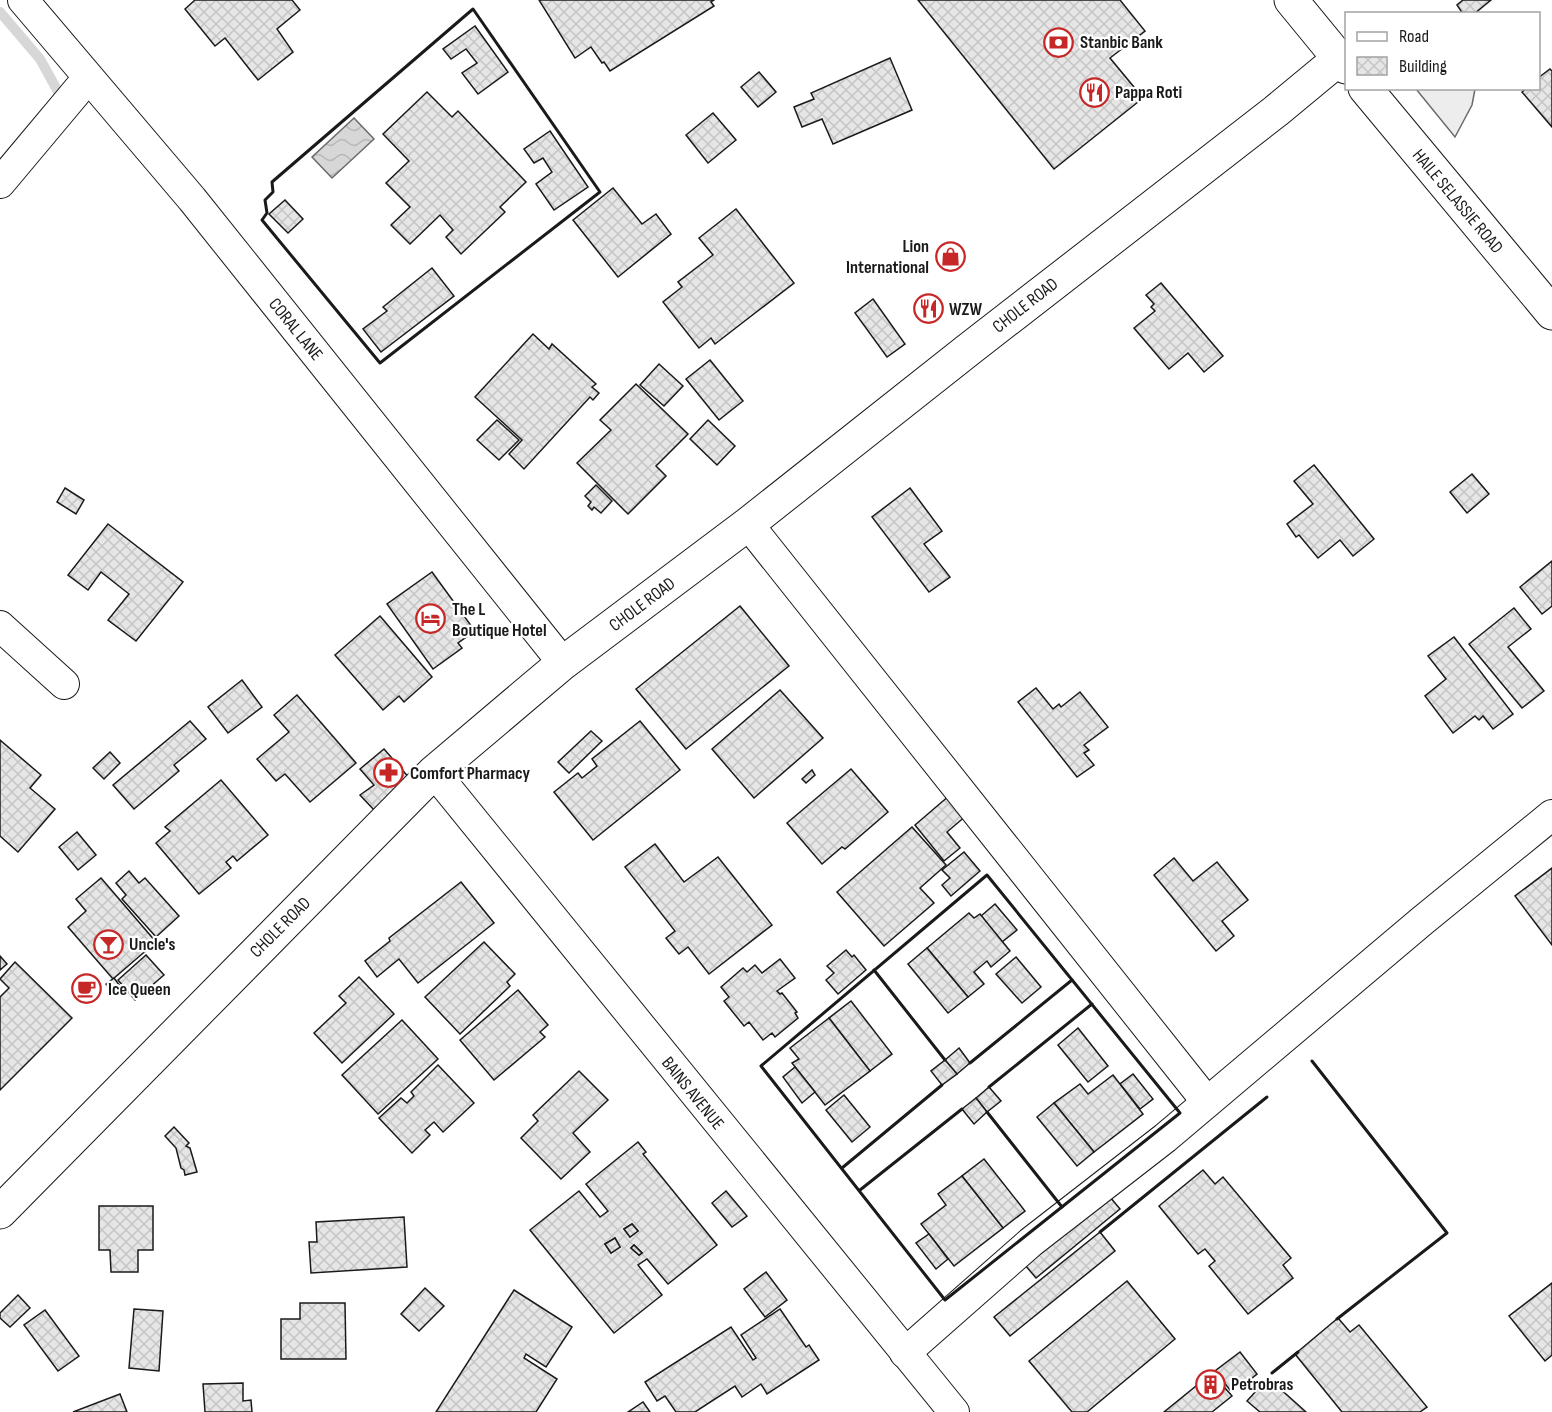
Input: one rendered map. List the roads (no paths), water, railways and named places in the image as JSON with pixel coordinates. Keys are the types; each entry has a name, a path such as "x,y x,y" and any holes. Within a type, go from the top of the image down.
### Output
{"street":[{"name":"CORAL LANE","path":"23,0 192,199 563,663"},
{"path":"1291,0 1343,62"},
{"name":"CHOLE ROAD","path":"0,1212 434,772 563,663 748,524 968,350 1276,111 1343,62"},
{"path":"0,183 88,78"},
{"name":"HAILE SELASSIE ROAD","path":"1367,90 1552,313"},
{"path":"748,524 1207,1102"},
{"path":"0,626 64,684"},
{"name":"BAINS AVENUE","path":"434,772 954,1412"},
{"path":"905,1353 1031,1242 1165,1138 1552,815"}],"water":[{"path":"354,118 374,139 332,178 312,157"}],"waterway":[{"path":"0,12 40,59 61,97"}],"place":[{"name":"Stanbic Bank","path":"1059,42"},
{"name":"Pappa Roti","path":"1094,92"},
{"name":"Lion International","path":"950,256"},
{"name":"WZW","path":"928,309"},
{"name":"The L Boutique Hotel","path":"431,619"},
{"name":"Comfort Pharmacy","path":"389,773"},
{"name":"Uncle's","path":"108,944"},
{"name":"Ice Queen","path":"87,989"},
{"name":"Petrobras","path":"1210,1384"}]}
